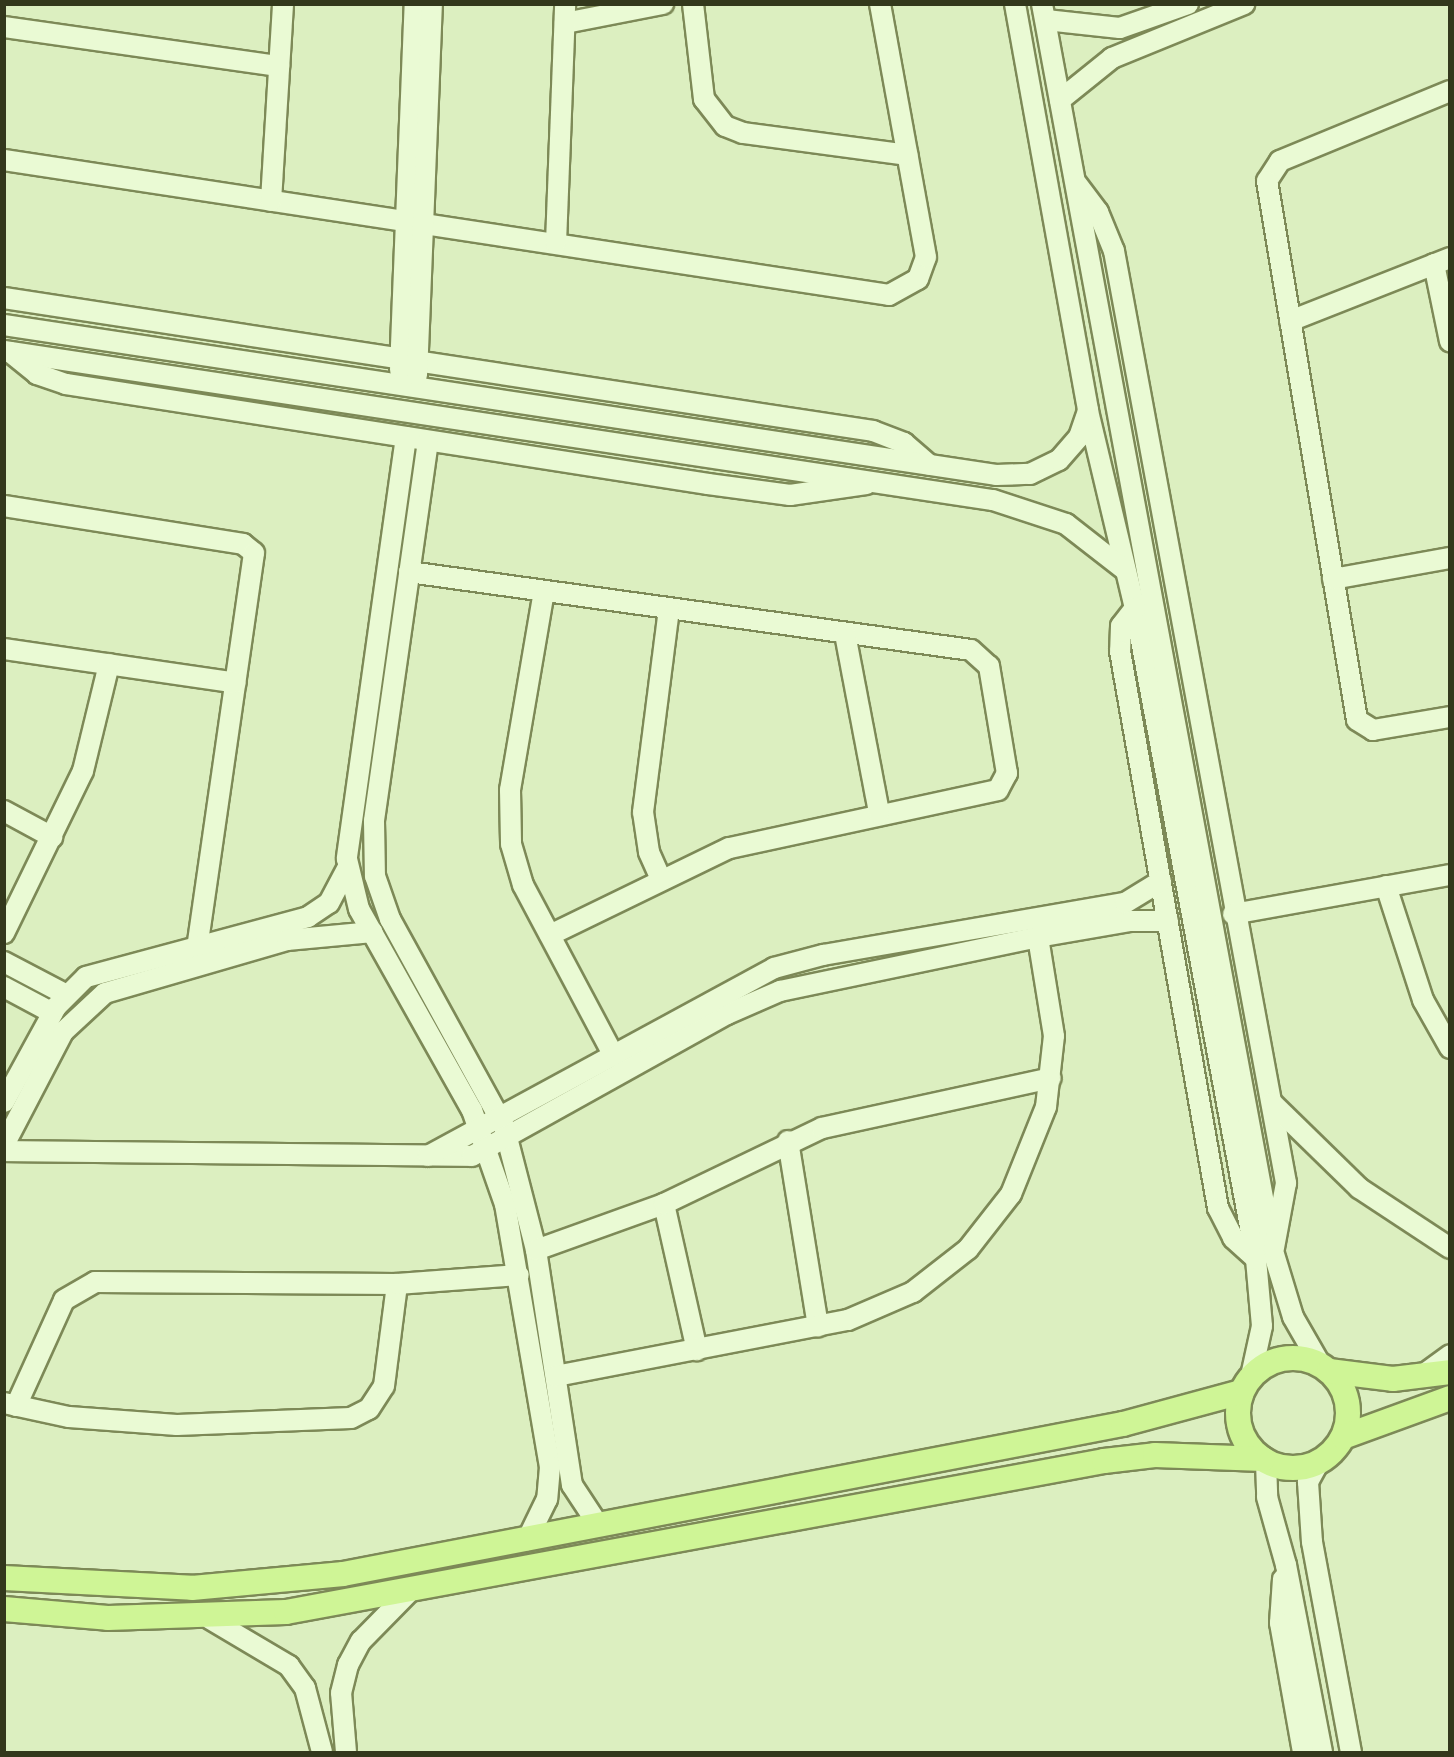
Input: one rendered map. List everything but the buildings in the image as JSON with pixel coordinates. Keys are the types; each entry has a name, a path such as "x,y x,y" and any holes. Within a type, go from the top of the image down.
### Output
{"main road":[{"path":"4,1578 144,1587 241,1586 343,1574 1123,1425 1246,1384 1276,1360 1324,1367 1365,1378 1420,1377 1449,1372"},
{"path":"1324,1367 1346,1394 1343,1437"},
{"path":"1246,1384 1240,1430 1265,1460"},
{"path":"4,1609 108,1618 210,1619 408,1593 1104,1461 1155,1455 1265,1460 1293,1468 1319,1462 1343,1437 1447,1400"}],"street":[{"path":"271,201 283,4"},
{"path":"415,4 415,222"},
{"path":"408,385 415,222 432,4"},
{"path":"556,243 565,14 663,4"},
{"path":"693,4 704,99 725,126 742,133 908,155"},
{"path":"4,160 900,292 918,279 926,257 880,4"},
{"path":"1015,4 1088,411 1135,608 1265,1255 1293,1317 1324,1367"},
{"path":"1188,4 1120,28 1044,12 1265,1255 1262,1326 1246,1384"},
{"path":"1060,100 1119,55 1244,4"},
{"path":"4,27 279,66"},
{"path":"1449,91 1274,167 1267,181 1358,720 1373,730 1449,717"},
{"path":"1074,180 1098,212 1114,251 1233,914 1272,1103 1286,1183 1265,1255"},
{"path":"1290,321 1442,261 1449,341"},
{"path":"4,298 873,431 904,443 929,465"},
{"path":"4,325 929,465 1029,474 1071,448 1088,411"},
{"path":"7,351 877,481 1042,513 1088,537 1126,571"},
{"path":"7,351 37,374 66,384 781,495 827,493 877,481"},
{"path":"4,1102 52,1013 65,994 99,971 316,914 334,896 348,867 406,437"},
{"path":"428,441 372,830 375,876 390,919 504,1127 536,1250 572,1485 599,1526"},
{"path":"4,506 248,546 254,564 198,944"},
{"path":"1333,579 1449,558"},
{"path":"409,572 976,651 991,674 1007,773 1002,786 729,848 660,877 550,934"},
{"path":"544,591 508,807 513,855 550,934 614,1056"},
{"path":"1135,608 1121,626 1120,651 1218,1208 1233,1238 1265,1255"},
{"path":"660,877 647,845 643,812 669,609"},
{"path":"845,634 879,813"},
{"path":"4,649 236,683"},
{"path":"4,933 83,771 109,664"},
{"path":"4,812 52,837"},
{"path":"348,867 354,895 480,1129 488,1149 519,1275 550,1467 547,1499 527,1540"},
{"path":"1233,914 1449,875"},
{"path":"4,1151 423,1159 472,1156 488,1149 504,1127 614,1056 774,968 823,955 1125,903 1161,881"},
{"path":"1386,886 1422,1000 1449,1048"},
{"path":"423,1159 480,1129 504,1127 761,997 817,980 1038,938 1131,921 1168,921"},
{"path":"4,1145 63,1032 105,993 287,940 373,932"},
{"path":"556,1376 818,1327 882,1308 913,1292 968,1249 1011,1194 1027,1162 1051,1078 1053,1031 1038,938"},
{"path":"4,962 65,994"},
{"path":"4,987 52,1013"},
{"path":"536,1250 664,1204 788,1141 870,1114 1051,1078"},
{"path":"1272,1103 1359,1188 1449,1248"},
{"path":"788,1141 818,1327"},
{"path":"664,1204 697,1350"},
{"path":"397,1284 384,1386 369,1409 351,1418 177,1425 69,1417 10,1405 64,1300 86,1284 397,1284 519,1275"},
{"path":"1420,1377 1449,1355"},
{"path":"1265,1460 1267,1497 1286,1565 1322,1752"},
{"path":"1319,1462 1308,1482 1312,1542 1351,1752"},
{"path":"1286,1565 1280,1623 1303,1752"},
{"path":"346,1752 341,1693 348,1665 361,1641 408,1593"},
{"path":"210,1619 289,1666 305,1688 322,1752"}]}
